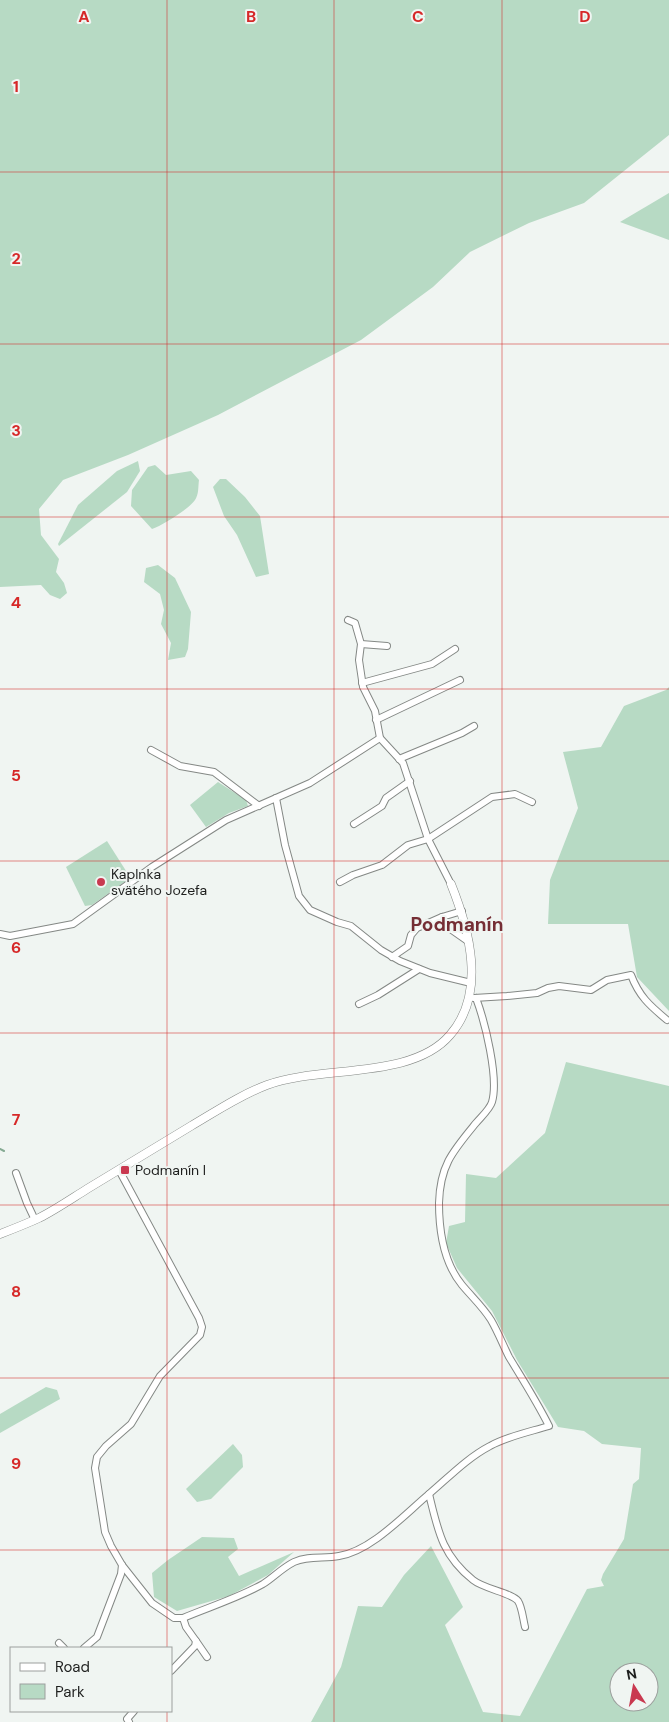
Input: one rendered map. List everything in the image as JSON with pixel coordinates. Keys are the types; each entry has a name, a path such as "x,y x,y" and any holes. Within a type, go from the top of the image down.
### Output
{"street":[{"path":"118,1170 199,1318 202,1327 200,1335 160,1376 132,1424 97,1457 95,1468 105,1532 110,1546 122,1565 152,1603 174,1618 183,1618 256,1587 296,1561 339,1556 368,1545 474,1456 506,1439 549,1426 508,1355 491,1320 452,1272 446,1255 439,1204 442,1175 457,1146 492,1103 494,1080 487,1036 473,998 469,942 462,911 451,884 428,840 403,763 380,738 375,712 362,683 359,660 361,644 355,623 348,620"},
{"path":"361,644 387,646"},
{"path":"362,683 432,664 455,649"},
{"path":"376,720 460,680"},
{"path":"400,759 462,733 474,726"},
{"path":"0,939 73,924 152,866 226,820 310,783 380,738"},
{"path":"151,750 180,766 214,772 259,806"},
{"path":"354,824 382,806 386,798 410,781"},
{"path":"340,882 353,875 382,865 408,845 428,840 492,797 515,794 532,802"},
{"path":"276,798 285,845 300,896 310,910 351,926 392,957 418,969 456,981 471,983"},
{"path":"392,957 408,946 411,935 418,928 442,917 462,911"},
{"path":"442,917 449,928 469,942"},
{"path":"0,934 10,936"},
{"path":"358,1004 378,995 418,969"},
{"path":"473,998 537,993 559,986 591,990 607,980 631,974 637,991 649,1006 667,1020"},
{"path":"0,1234 35,1220 212,1114 267,1085 297,1077 398,1063 433,1050 452,1033 473,998"},
{"path":"16,1173 35,1220"},
{"path":"429,1494 439,1536 448,1554 475,1582 499,1593 511,1595 519,1602 525,1626"},
{"path":"85,1647 96,1637 121,1574 122,1565"},
{"path":"183,1618 186,1628 207,1657"},
{"path":"172,1670 192,1650 196,1641"},
{"path":"129,1722 127,1719 133,1712"}],"green space":[{"path":"0,0 669,0 669,135 584,203 529,223 470,252 433,287 361,340 218,415 128,455 63,480 39,509 41,535 59,559 56,572 64,583 67,593 60,599 50,595 41,585 0,587"},
{"path":"669,193 669,240 620,222"},
{"path":"138,461 140,471 127,492 59,546 58,544 78,505 117,471"},
{"path":"155,465 166,475 191,471 199,480 195,500 175,516 152,529 131,506 132,490 148,467"},
{"path":"220,479 226,479 245,497 260,516 269,574 256,577 237,535 224,516 213,487"},
{"path":"158,565 175,578 191,612 188,649 185,657 168,660 171,643 161,624 164,610 160,594 144,582 146,568"},
{"path":"669,687 669,1011 637,977 628,924 548,924 550,880 578,808 563,752 601,747 624,706 666,690"},
{"path":"218,782 246,800 248,806 229,813 206,827 190,805"},
{"path":"107,841 128,874 129,879 92,905 85,906 66,867"},
{"path":"566,1062 669,1086 669,1722 311,1722 341,1667 358,1606 382,1607 404,1575 431,1546 463,1607 445,1625 483,1712 520,1716 587,1589 604,1586 601,1580 603,1574 624,1539 633,1484 639,1479 641,1448 602,1444 584,1431 558,1427 517,1360 492,1311 457,1268 446,1243 449,1226 465,1222 466,1174 496,1178 545,1133"},
{"path":"46,1387 57,1390 60,1399 0,1433 0,1414"},
{"path":"233,1444 242,1455 243,1467 211,1499 197,1502 186,1489"},
{"path":"202,1537 234,1538 238,1549 228,1557 239,1576 294,1552 268,1575 229,1596 177,1611 154,1597 152,1573"}],"waterway":[{"path":"0,1149 4,1151"}],"place":[{"name":"Kaplnka svätého Jozefa","path":"101,882"},
{"name":"Podmanín I","path":"125,1170"}],"district":[{"name":"Podmanín","path":"457,924"}]}
